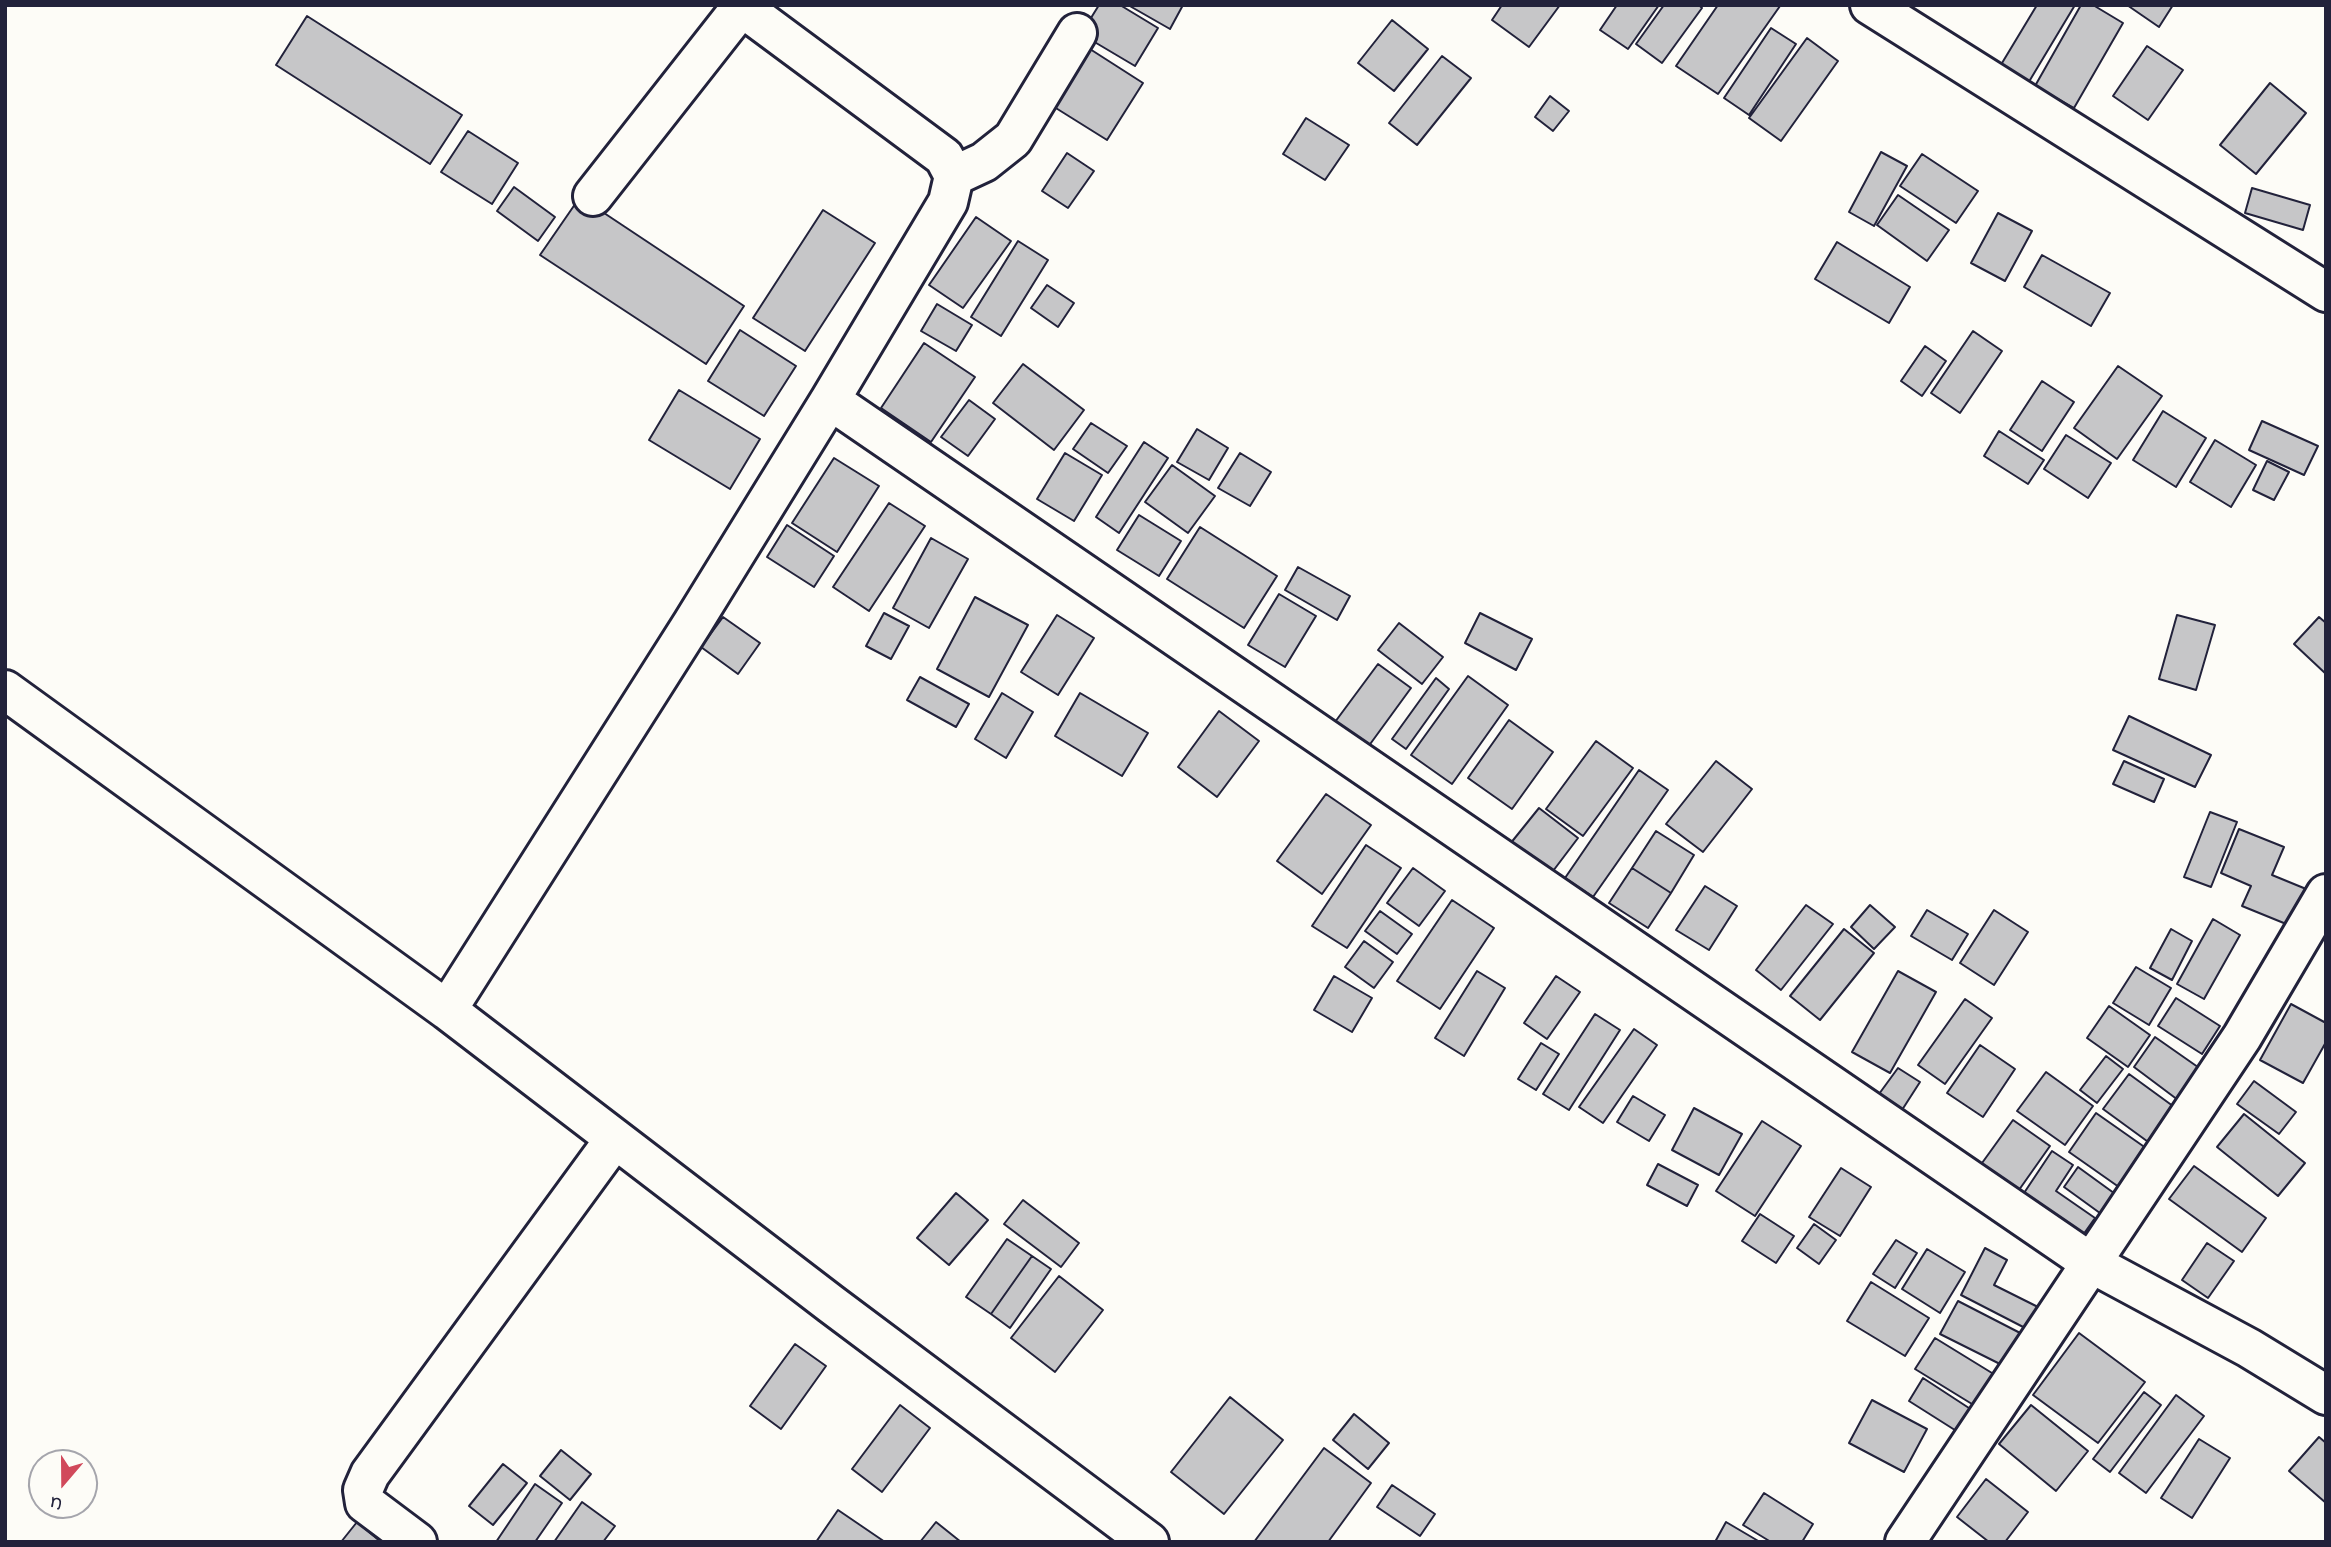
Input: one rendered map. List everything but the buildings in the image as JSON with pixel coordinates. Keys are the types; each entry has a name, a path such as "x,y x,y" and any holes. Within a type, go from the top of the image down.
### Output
{"street":[{"path":"1870,5 2326,292"},
{"path":"447,1010 692,624 830,400 948,202 954,176 944,157 741,6 593,196"},
{"path":"954,176 984,162 1013,139 1077,33"},
{"path":"830,400 2091,1263 2249,1348 2326,1395"},
{"path":"5,690 447,1010 614,1140 1149,1542"},
{"path":"1905,1542 2242,1037 2326,894"},
{"path":"417,1542 365,1503 363,1490 370,1474 614,1140"}]}
